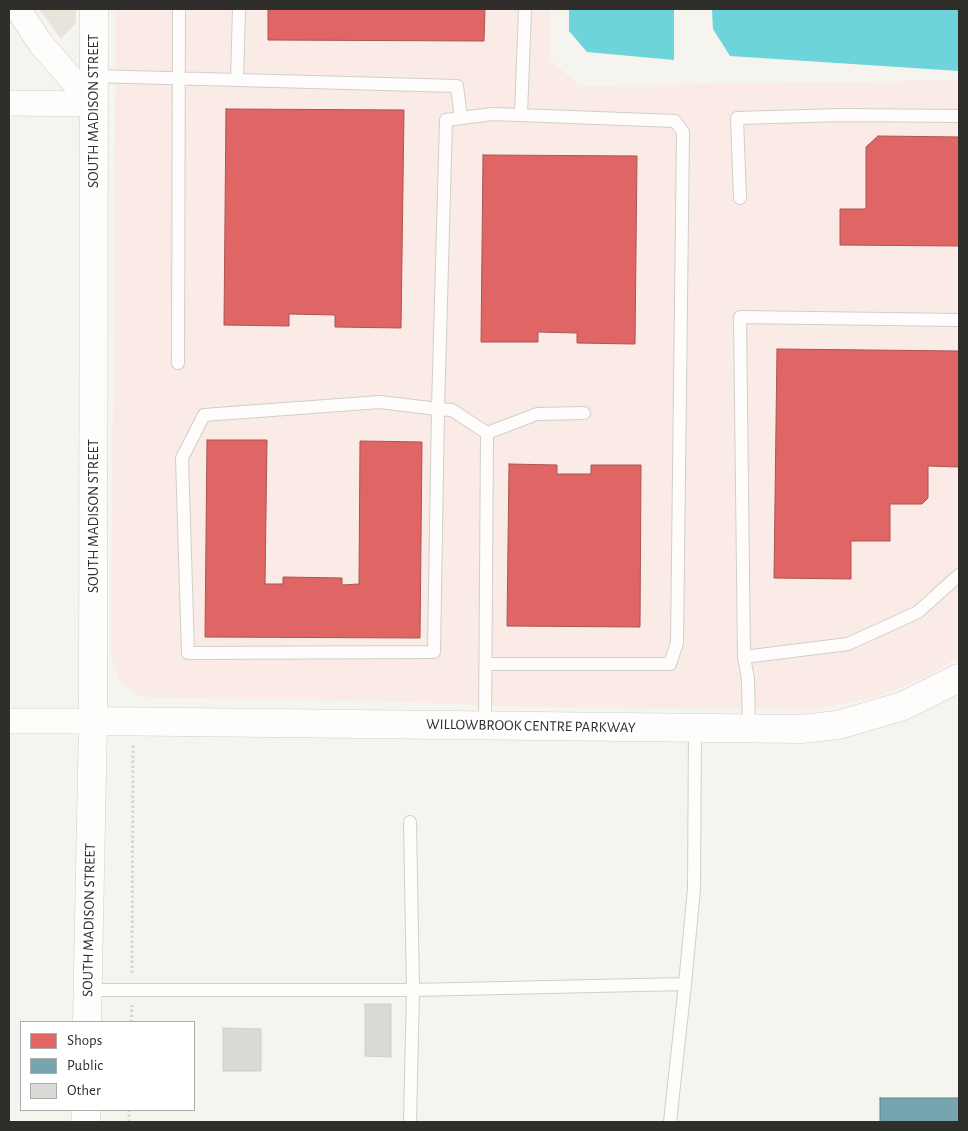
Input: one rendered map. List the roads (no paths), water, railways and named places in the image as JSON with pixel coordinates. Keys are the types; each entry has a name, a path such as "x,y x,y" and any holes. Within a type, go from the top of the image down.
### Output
{"street":[{"path":"18,9 41,44 93,104"},
{"name":"SOUTH MADISON STREET","path":"87,1021 93,721 94,9"},
{"path":"9,103 93,104"},
{"name":"WILLOWBROOK CENTRE PARKWAY","path":"93,721 749,730 801,729 838,725 903,706 959,678"},
{"path":"9,721 93,721"}],"lane":[{"path":"178,363 179,9"},
{"path":"237,80 239,9"},
{"path":"522,115 525,9"},
{"path":"93,76 457,86 462,118"},
{"path":"486,664 670,664 677,643 683,132 675,121 493,114 446,120 438,409 434,652 188,653 182,458 204,415 380,402 438,409 452,410 487,433"},
{"path":"740,198 737,118 842,115 959,116"},
{"path":"749,730 748,679 744,656 740,317 959,320"},
{"path":"487,433 537,414 584,413"},
{"path":"486,725 487,433"},
{"path":"744,656 848,644 918,612 959,575"},
{"path":"670,1122 694,889 695,728"},
{"path":"410,822 413,990 410,1122"},
{"path":"88,990 413,990 685,984"}],"water":[{"path":"569,9 674,9 674,60 587,52 569,31"},
{"path":"712,9 959,9 959,71 730,56 713,29"}]}
